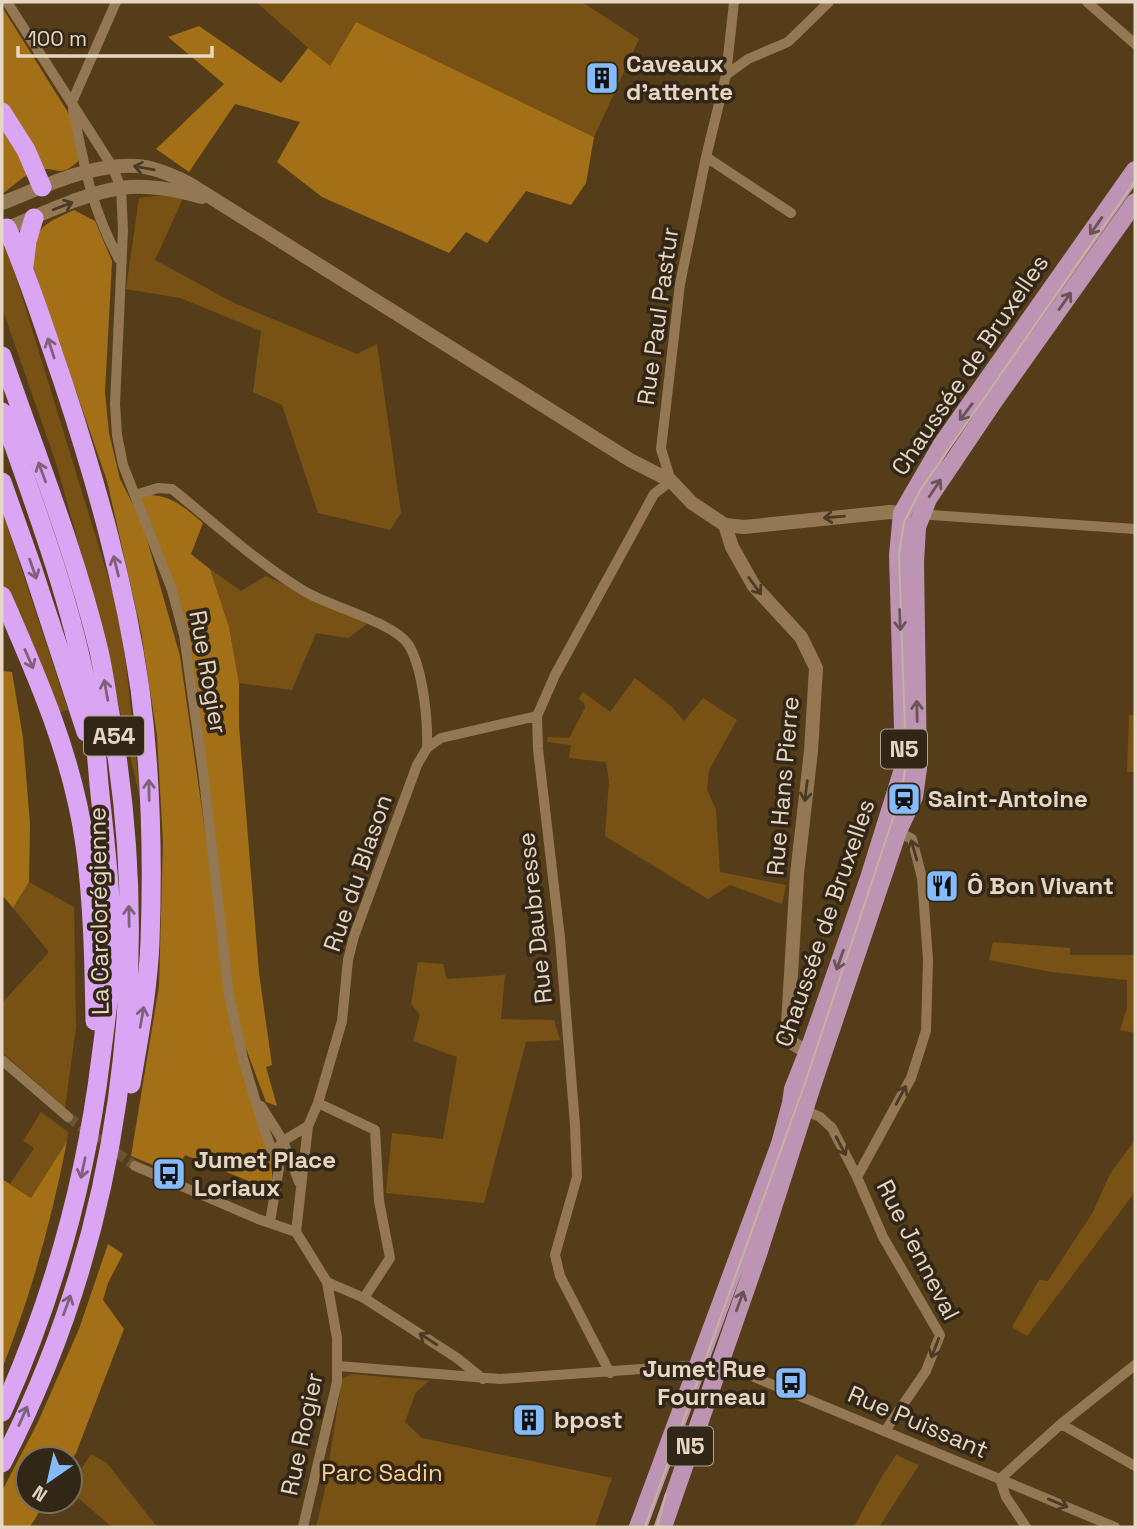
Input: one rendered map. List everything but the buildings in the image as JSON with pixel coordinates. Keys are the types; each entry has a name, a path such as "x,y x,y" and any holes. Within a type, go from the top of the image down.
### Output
{"highway":[{"path":"2,112 26,150 42,187"},
{"path":"24,267 27,241 34,218"},
{"path":"4,228 24,267 85,450 122,588 140,689 149,778 150,944 145,998 131,1085 113,1131"},
{"name":"La Carolorégienne","path":"2,356 69,548 99,652 120,770 128,858 129,991 113,1131 99,1199 78,1274 44,1370 2,1463"},
{"name":"La Carolorégienne","path":"2,412 50,551 92,712 108,865 111,963 96,1101 78,1192 58,1268 24,1362 2,1412"},
{"name":"La Carolorégienne","path":"2,482 84,729 96,748"},
{"path":"2,596 44,694 65,758 85,842 93,919 96,1101"}],"main road":[{"name":"Chaussée de Bruxelles","path":"638,1527 706,1365 758,1254 798,1106 892,829 904,761 898,555 902,513 942,444 1135,170"},
{"name":"Chaussée de Bruxelles","path":"798,1106 793,1089 814,1056 892,829 914,797 918,768 915,562 920,516 928,499 994,401 1135,202"},
{"name":"Chaussée de Bruxelles","path":"663,1527 706,1365"}],"street":[{"name":"Rue Rogier","path":"7,2 112,166 121,188 123,230 115,404 117,435 123,465 172,590 184,635 229,995 254,1095"},
{"path":"72,102 116,2"},
{"name":"Rue Paul Pastur","path":"671,481 661,449 680,284 726,75 734,2"},
{"path":"726,75 748,59 788,41 829,2"},
{"path":"1087,2 1135,44"},
{"name":"Rue Rogier","path":"72,102 91,195 120,261"},
{"path":"706,157 791,213"},
{"path":"2,203 42,187 112,166 139,166 165,172 188,183 630,460 671,481 692,503 725,525 744,527 878,513 902,513 1135,529"},
{"path":"34,218 42,187"},
{"path":"4,228 91,195 121,188 179,190 217,201"},
{"name":"Rue Daubresse","path":"610,1373 559,1276 555,1255 577,1177 561,938 538,749 537,716 555,675 654,494 671,481"},
{"path":"135,495 158,488 172,489 304,592 394,632 408,643 415,660 428,718 427,748"},
{"name":"Rue Hans Pierre","path":"725,525 732,547 748,576 780,617 801,637 816,668 811,751 797,874 787,1040 814,1056"},
{"path":"427,748 441,738 537,716"},
{"name":"Rue du Blason","path":"296,1232 308,1126 318,1103 342,1021 348,960 354,936 416,765 427,748"},
{"path":"857,1177 911,1078 926,1031 928,960 922,878 912,839 892,829"},
{"path":"2,1060 68,1117"},
{"path":"254,1095 283,1141 300,1184"},
{"path":"254,1095 279,1168 270,1222"},
{"path":"318,1103 375,1130 379,1201 390,1258 365,1298"},
{"name":"Rue Jenneval","path":"798,1106 820,1117 832,1128 883,1237 940,1335 926,1371 885,1431"},
{"path":"273,1155 283,1141 308,1126"},
{"path":"135,1166 166,1181 296,1232"},
{"name":"Rue Rogier","path":"296,1232 327,1282 337,1338 338,1366 337,1382 303,1527"},
{"path":"327,1282 365,1298 457,1358 483,1379"},
{"path":"338,1366 483,1379 706,1365"},
{"name":"Rue Puissant","path":"706,1365 730,1367 1115,1527"},
{"path":"1026,1527 1006,1497 1000,1479 1135,1365"},
{"path":"1062,1424 1135,1466"}],"green space":[{"path":"256,2 582,2 639,39 594,137 356,22 330,67"},
{"path":"186,192 155,260 234,303 357,354 377,344 401,513 390,530 318,513 282,405 253,392 261,331 180,298 126,289 139,198"},
{"path":"5,241 121,619 141,803 97,609 56,463 2,308 2,242"},
{"path":"2,510 68,710 58,713 2,589"},
{"path":"210,569 241,591 266,576 367,624 348,638 316,633 292,690 239,683 229,627"},
{"path":"635,678 672,707 684,721 703,698 737,720 709,770 707,789 716,810 720,872 786,885 782,904 730,885 708,899 605,836 609,781 606,762 569,758 571,745 547,742 548,737 569,738 585,708 579,699 583,692 610,712"},
{"path":"1129,715 1135,715 1135,772 1127,772"},
{"path":"29,882 74,907 76,1027 65,1108 2,1052 2,1003 49,952 13,908"},
{"path":"993,942 1070,948 1070,955 1135,955 1135,1033 1120,1030 1127,1008 1127,980 1051,972 989,960"},
{"path":"418,962 443,964 447,979 505,975 501,1019 554,1020 560,1040 526,1042 484,1203 386,1193 392,1133 443,1139 457,1057 413,1041 420,1015 411,1004"},
{"path":"41,1112 68,1132 67,1141 31,1198 10,1184 34,1148 23,1141"},
{"path":"1135,1140 1135,1192 1027,1336 1012,1327 1039,1280 1048,1281 1093,1212 1110,1174"},
{"name":"Parc Sadin","path":"351,1374 429,1381 416,1392 405,1422 422,1438 612,1478 595,1527 316,1527 324,1494 342,1379"},
{"path":"91,1454 107,1463 157,1527 112,1527 84,1503 84,1465"},
{"path":"896,1455 919,1465 879,1527 854,1527 881,1478"}],"shaded area":[{"path":"2,7 76,125 82,157 63,171 35,171 2,194"},
{"path":"356,22 594,137 586,183 571,205 526,191 487,243 466,232 449,253 322,197 277,162 300,122 235,104 189,172 156,149 224,84 168,37 199,26 281,83 308,48 330,66"},
{"path":"74,210 95,221 112,261 105,392 109,433 120,479 142,522 180,656 224,963 188,665 160,557 135,495 165,497 187,509 203,523 191,554 210,569 229,627 239,683 239,726 259,973 272,1065 266,1067 277,1106 266,1102 242,1038 271,1157 271,1190 185,1155 175,1174 131,1156 159,986 163,842 157,736 141,631 107,481 31,260 36,239 43,227"},
{"path":"2,671 12,672 23,738 30,824 29,882 13,908 2,895"},
{"path":"67,1141 40,1257 2,1369 2,1179 31,1198"},
{"path":"108,1244 123,1254 108,1283 103,1300 124,1329 79,1445 26,1445 37,1424 79,1329"},
{"path":"14,1468 14,1515 37,1515 30,1527 2,1527 2,1491"}],"tunnel":[{"path":"68,1117 135,1166"}],"tram line":[{"path":"645,1527 805,1083 902,791 906,761 899,555 904,522 921,489 1135,181"},
{"path":"657,1527 666,1494"}],"place":[{"name":"Caveaux d'attente","path":"602,78"},
{"name":"Saint-Antoine","path":"904,799"},
{"name":"Ô Bon Vivant","path":"942,886"},
{"name":"Jumet Place Loriaux","path":"169,1174"},
{"name":"Jumet Rue Fourneau","path":"791,1383"},
{"name":"bpost","path":"529,1420"}]}
